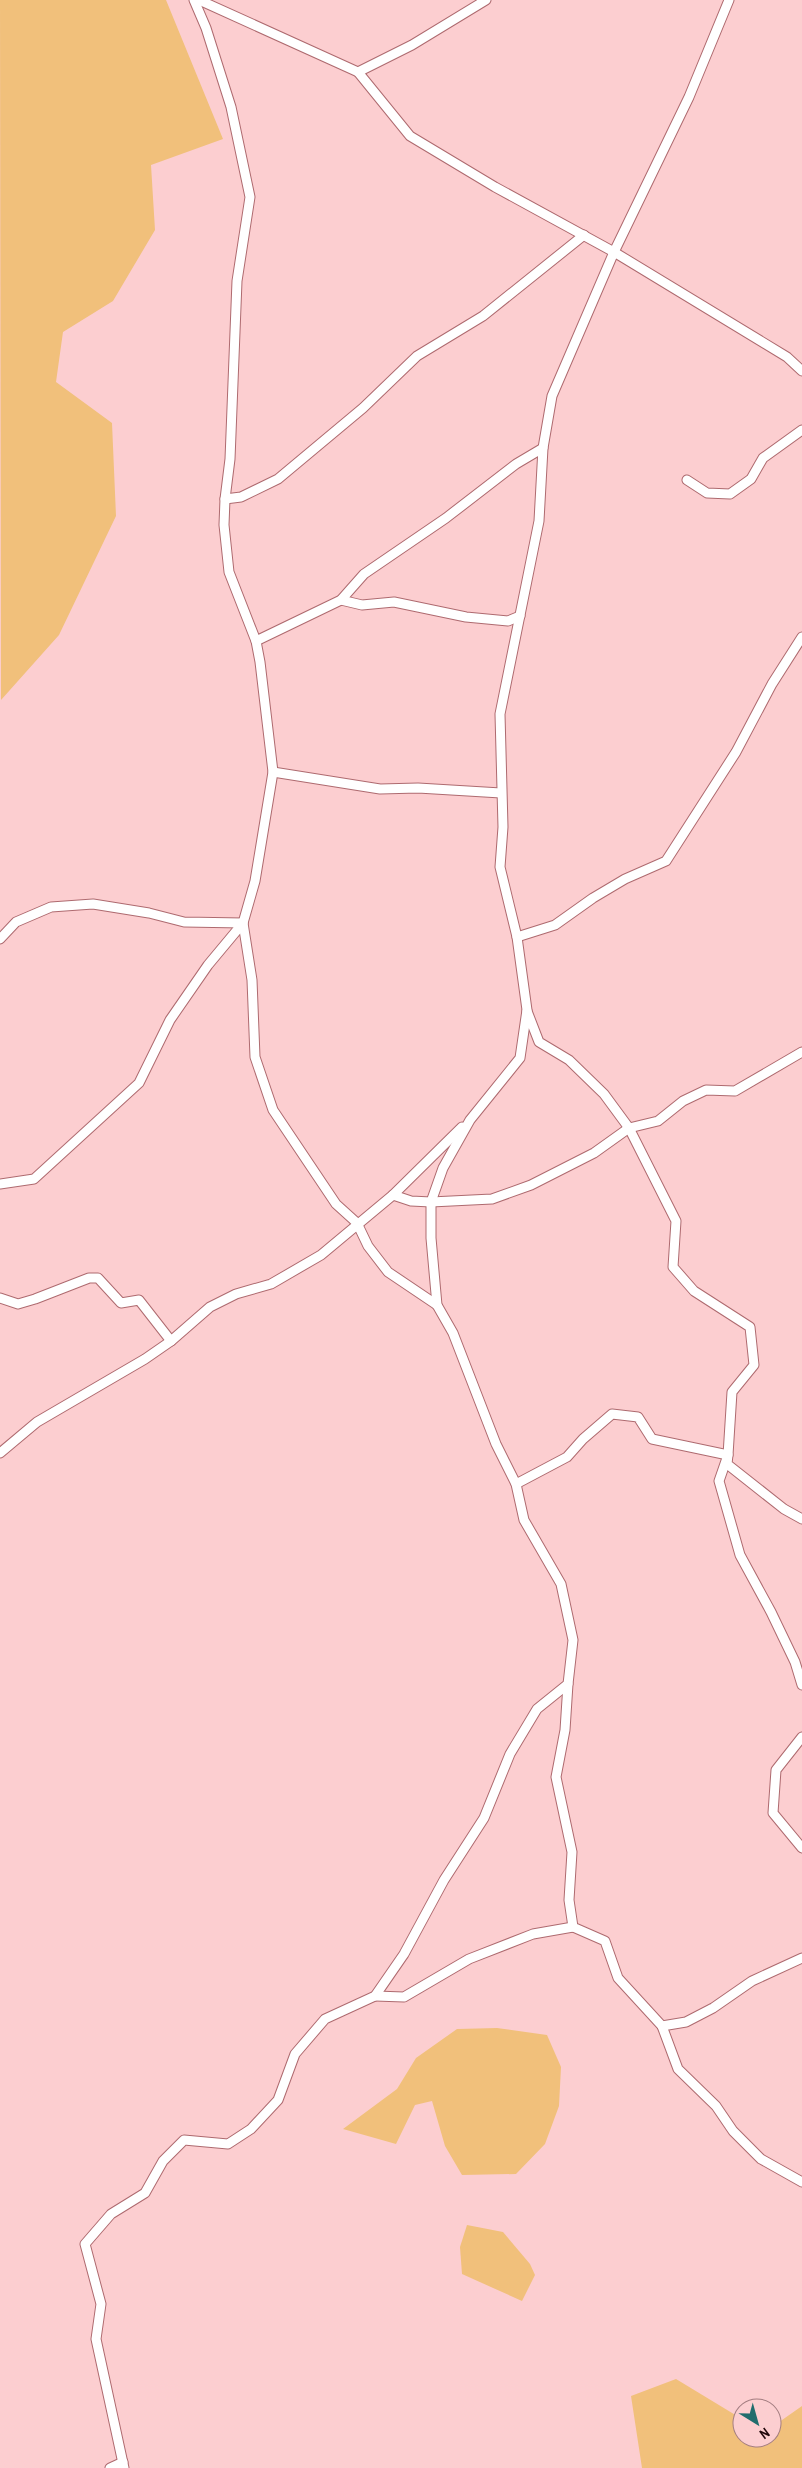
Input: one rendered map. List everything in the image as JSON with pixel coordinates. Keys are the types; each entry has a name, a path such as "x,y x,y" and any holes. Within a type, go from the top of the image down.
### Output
{"street":[{"path":"0,1184 34,1179 139,1083 170,1020 208,964 243,923 255,881 273,772 265,692 256,641 229,572 224,525 224,499 230,459 237,281 250,197 231,107 206,28 194,0"},
{"path":"199,0 358,72 410,136 495,187 614,252 787,357 802,371"},
{"path":"358,72 412,45 486,0"},
{"path":"729,0 689,97 614,252 552,396 543,448 539,521 500,714 500,867 517,937 527,1010 539,1042 569,1060 604,1094 629,1128 676,1220 673,1267 694,1291 750,1327 754,1365 732,1392 727,1464 784,1509 802,1519"},
{"path":"224,499 241,497 278,479 363,408 417,356 483,316 584,235"},
{"path":"687,480 707,493 730,494 752,479 763,458 802,430"},
{"path":"256,641 341,600 364,574 446,518 516,464 543,448"},
{"path":"341,600 362,605 394,602 466,617 508,620 520,616"},
{"path":"517,937 555,924 625,879 666,861 736,752 772,684 802,637"},
{"path":"273,772 380,789 418,788 501,793"},
{"path":"0,939 16,922 50,908 93,904 149,913 184,922 243,923"},
{"path":"243,923 252,980 255,1057 274,1110 336,1204 357,1223 368,1246 388,1272 436,1305 453,1333 496,1444 516,1484 524,1520 561,1584 573,1640 568,1684 566,1730 556,1777 572,1852 569,1900 573,1927"},
{"path":"0,1453 37,1422 130,1368 171,1341 210,1307 236,1294 271,1284 321,1254 393,1195 470,1120 520,1058 527,1010"},
{"path":"393,1195 411,1201 431,1202 492,1199 531,1186 594,1153 629,1128 658,1121 682,1101 706,1090 735,1091 802,1052"},
{"path":"436,1305 431,1238 431,1202 443,1168 470,1120"},
{"path":"0,1298 18,1304 89,1278 98,1278 120,1303 139,1300 171,1341"},
{"path":"516,1484 567,1457 583,1438 612,1414 638,1417 652,1439 728,1455"},
{"path":"728,1455 719,1481 740,1555 771,1612 795,1662 802,1684"},
{"path":"375,1996 404,1954 444,1880 484,1818 510,1754 537,1709 568,1684"},
{"path":"802,1737 776,1770 773,1813 802,1848"},
{"path":"110,2468 123,2465 96,2339 102,2304 85,2244 111,2214 145,2193 163,2161 184,2140 228,2144 251,2129 278,2100 295,2054 325,2019 375,1996 404,1997 469,1959 533,1934 573,1927 605,1941 618,1978 662,2026 678,2070 716,2106 733,2132 761,2159 802,2182"},
{"path":"662,2026 686,2022 713,2008 752,1981 802,1958"}],"shaded area":[{"path":"0,0 166,0 223,139 151,165 155,230 113,301 63,332 56,382 112,423 116,516 59,635 1,700"},
{"path":"497,2028 547,2035 561,2067 559,2106 545,2144 516,2174 462,2175 445,2146 432,2101 415,2105 396,2144 343,2129 397,2089 416,2058 457,2029"},
{"path":"467,2225 503,2232 530,2264 535,2275 522,2301 462,2274 460,2247"},
{"path":"676,2379 732,2413 732,2448 782,2448 782,2420 802,2406 802,2468 642,2468 631,2396"}]}
